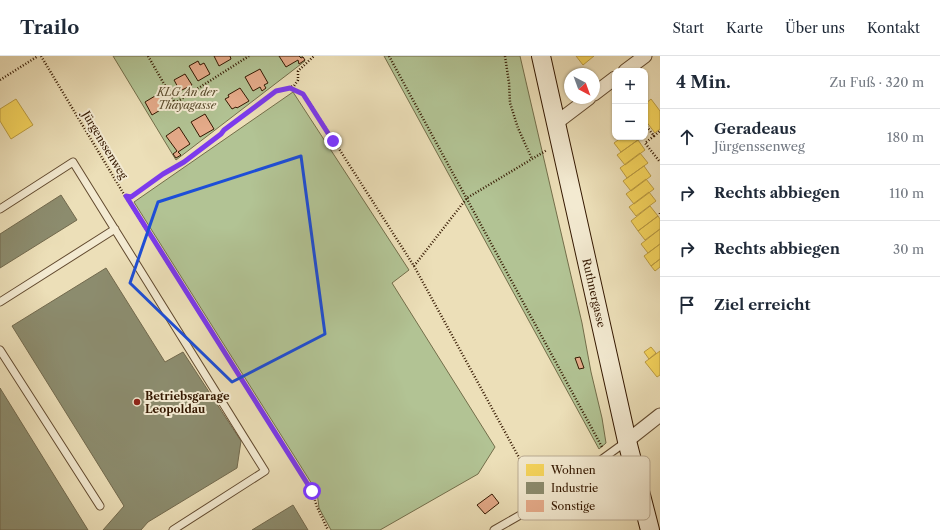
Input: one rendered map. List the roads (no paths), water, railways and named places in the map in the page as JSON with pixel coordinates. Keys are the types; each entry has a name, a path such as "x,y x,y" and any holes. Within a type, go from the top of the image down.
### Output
{"street":[{"name":"Ruthnergasse","path":"541,56 631,456"},
{"path":"629,68 645,56"},
{"path":"600,89 612,80"},
{"path":"556,123 581,104"},
{"path":"627,441 660,416"},
{"name":"Ruthnergasse","path":"647,520 650,530"}],"lane":[{"path":"0,209 73,162 264,471 173,530"},
{"path":"0,302 115,230"},
{"path":"0,350 100,506"},
{"path":"607,456 627,441"},
{"path":"494,530 518,516"}],"place":[{"name":"Betriebsgarage Leopoldau","path":"137,402"}],"park label":[{"name":"KLG An der Thayagasse","path":"187,98"}]}
